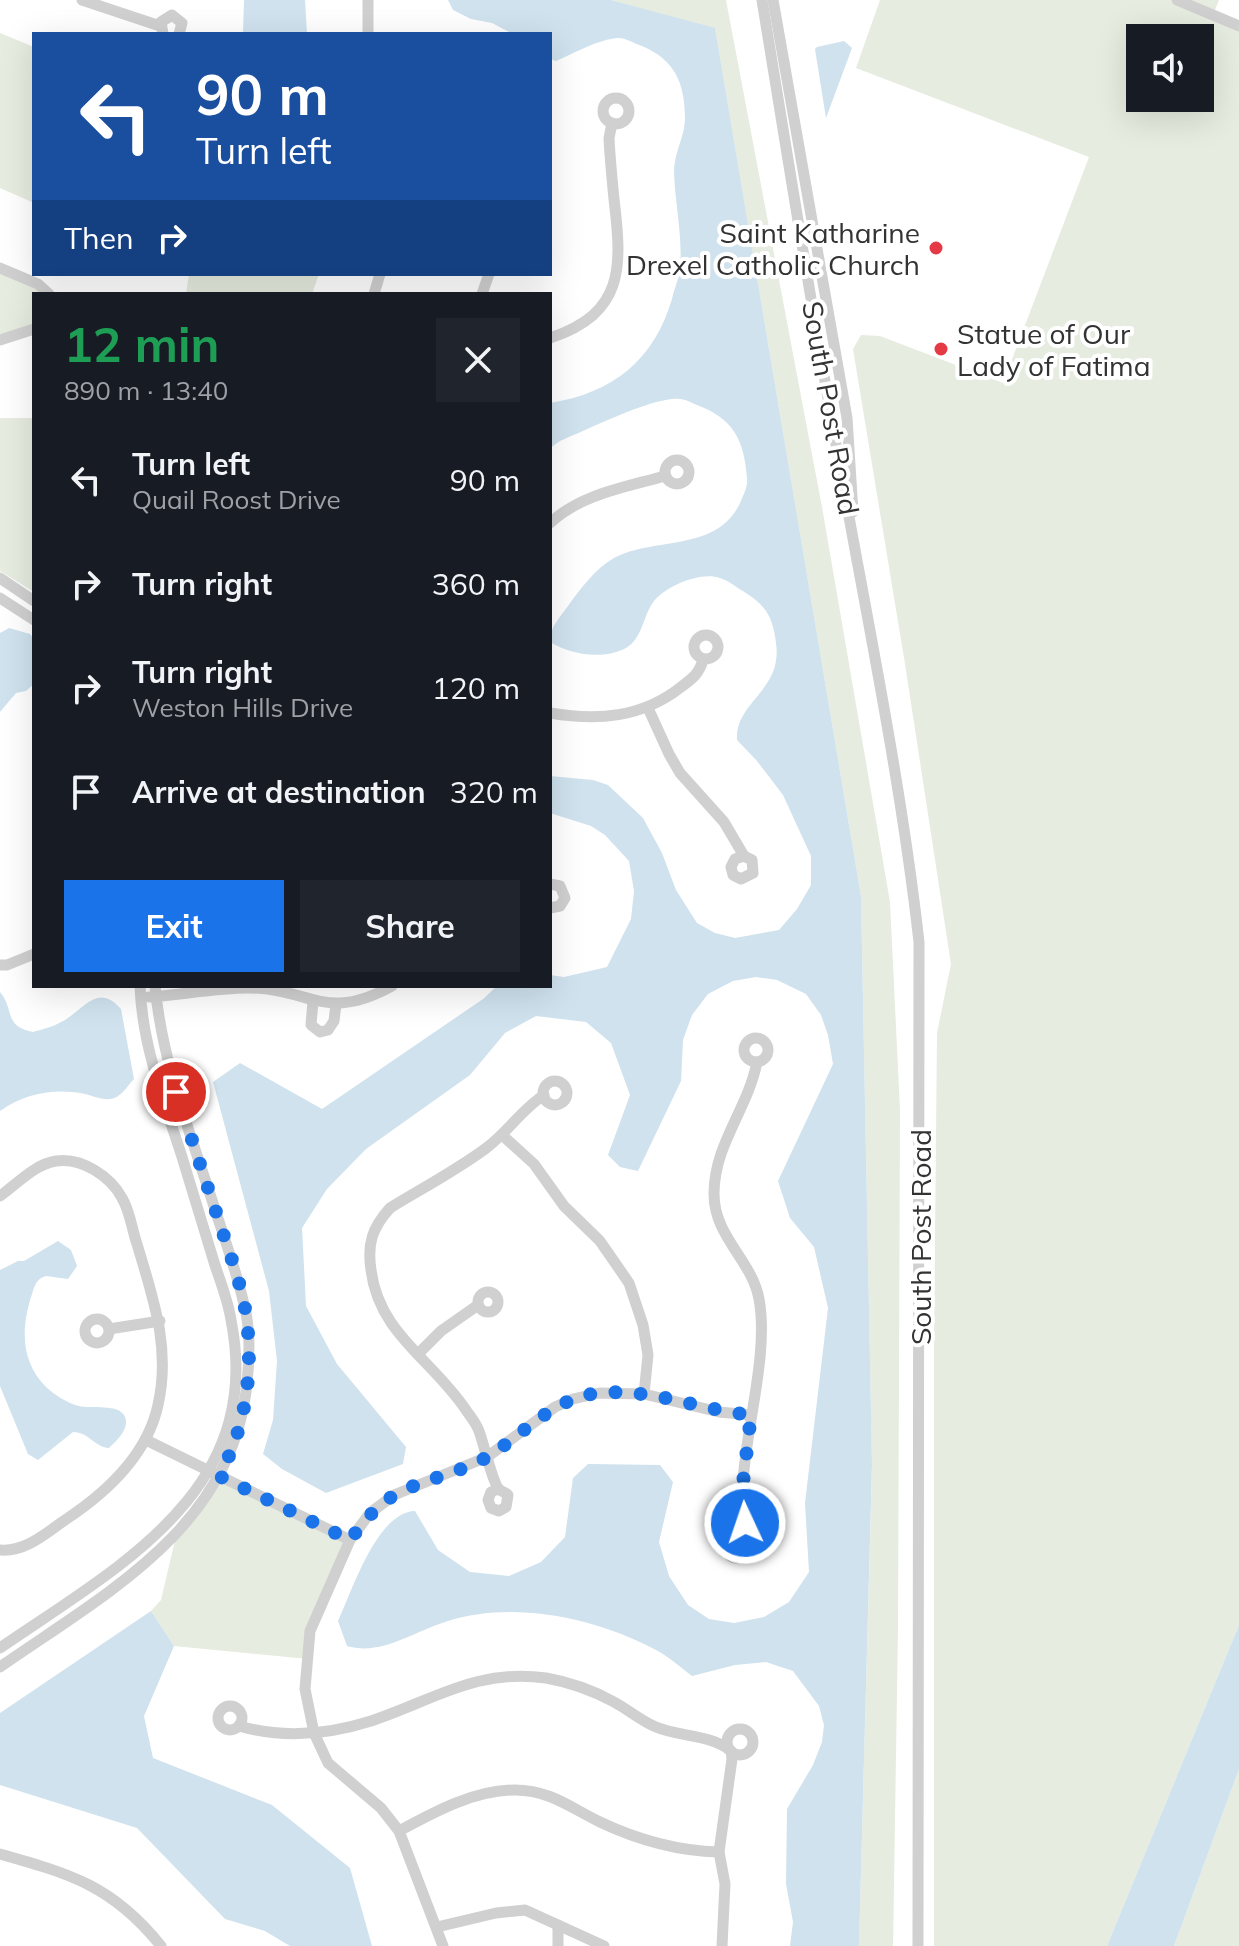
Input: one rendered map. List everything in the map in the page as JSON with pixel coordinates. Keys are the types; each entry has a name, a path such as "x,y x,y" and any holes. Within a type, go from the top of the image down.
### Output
{"street":[{"path":"82,0 162,30 168,16 176,17 182,23 180,32"},
{"path":"368,0 368,32"},
{"name":"South Post Road","path":"762,0 885,706 911,868 919,942 918,1946"},
{"name":"South Post Road","path":"773,0 847,418 853,533"},
{"path":"1177,0 1239,26"},
{"path":"552,337 588,320 608,295 618,270 620,245 609,138 612,123"},
{"path":"0,268 38,284 47,292"},
{"path":"811,290 824,287"},
{"path":"0,340 32,330"},
{"path":"552,521 586,499 665,476"},
{"path":"0,578 32,600"},
{"path":"0,598 32,619"},
{"path":"552,713 600,717 648,708 694,677 701,669 703,659"},
{"path":"648,708 680,773 724,822 744,856"},
{"path":"552,884 560,886 565,898 560,906 552,908"},
{"path":"0,965 32,955"},
{"path":"0,1667 126,1579 186,1524 205,1500 232,1409 236,1369 231,1320 161,1092 147,1040 140,992 226,988"},
{"path":"256,988 336,1004 371,997 388,988"},
{"path":"0,1648 128,1561 168,1524 230,1456 244,1411 249,1372 246,1315 232,1262 167,1063 156,991"},
{"path":"313,1001 311,1025 320,1032 332,1027 336,1004"},
{"path":"741,1536 745,1523 743,1483 761,1331 759,1300 753,1277 730,1246 718,1223 714,1197 715,1173 721,1148 754,1080 757,1062"},
{"path":"498,1489 478,1429 464,1406 442,1377 398,1335 385,1317 375,1294 369,1251 378,1221 390,1208 485,1149 502,1135 527,1105 544,1095"},
{"path":"502,1135 534,1164 564,1206 600,1241 629,1283 643,1325 648,1355 644,1394"},
{"path":"0,1196 37,1168 57,1161 77,1163 110,1181 123,1199 160,1321 163,1344 159,1395 146,1440 110,1486 30,1544 17,1550 0,1550"},
{"path":"419,1353 441,1331 478,1305"},
{"path":"109,1329 160,1321"},
{"path":"443,1946 399,1831 381,1808 328,1763 314,1733 305,1689 310,1631 350,1540 370,1513 394,1495 487,1457 555,1407 573,1399 599,1393 644,1394 719,1412 751,1415"},
{"path":"146,1440 350,1540"},
{"path":"239,1726 266,1733 314,1733 372,1720 456,1686 501,1677 545,1678 582,1688 614,1702 657,1728 716,1743 731,1751 719,1852 725,1884 722,1946"},
{"path":"399,1831 484,1793 516,1790 571,1804 635,1837 666,1846 719,1852"},
{"path":"0,1854 84,1881 115,1899 142,1922 161,1946"},
{"path":"437,1927 496,1913 525,1910 604,1946"},
{"path":"558,1925 558,1946"}],"shaded area":[{"path":"611,0 726,0 822,507 890,902 900,1110 893,1946 859,1946 872,1468 861,896 715,29"},
{"path":"880,0 1219,0 1213,15 1239,26 1239,1625 1107,1946 934,1946 937,1033 951,964 853,349 861,335 880,336 1003,383 1089,157 856,68"},
{"path":"0,33 32,46 32,202 0,188"},
{"path":"0,268 45,292 32,292 32,330 0,340"},
{"path":"189,276 318,276 313,292 186,292"},
{"path":"0,418 32,418 32,591 0,571"},
{"path":"219,1476 350,1540 310,1631 308,1659 174,1646 151,1611 161,1600 176,1536"},
{"path":"1239,1769 1239,1946 1174,1946"}],"water":[{"path":"244,0 305,0 307,32 243,32"},
{"path":"448,0 611,0 715,28 861,896 872,1464 859,1946 790,1946 793,1922 786,1884 787,1809 813,1765 822,1742 824,1725 819,1706 793,1671 766,1662 735,1665 692,1676 663,1654 629,1637 578,1620 524,1612 470,1616 372,1648 347,1646 338,1621 358,1573 378,1538 401,1515 415,1511 438,1550 470,1572 509,1576 541,1562 565,1537 573,1478 588,1464 660,1465 673,1482 659,1542 669,1576 688,1605 709,1619 734,1623 764,1617 789,1602 809,1572 805,1503 828,1308 814,1247 790,1218 778,1181 833,1064 821,1015 806,994 777,980 756,977 733,981 708,994 692,1015 683,1040 681,1081 638,1171 620,1167 608,1155 630,1095 611,1043 586,1022 536,1016 505,1033 470,1075 366,1149 327,1189 302,1228 306,1306 337,1364 406,1447 403,1464 326,1493 282,1469 263,1454 273,1420 277,1361 269,1291 213,1082 240,1063 322,1109 495,988 552,988 552,975 564,977 607,967 631,919 634,891 629,861 605,835 591,826 552,814 552,776 593,780 608,785 643,818 662,853 676,890 697,923 715,933 735,938 779,930 797,909 811,885 811,856 783,795 737,740 743,715 766,685 776,659 773,625 756,600 723,579 712,576 694,578 667,590 654,601 636,638 626,648 597,655 568,650 552,643 552,631 558,619 589,579 607,562 631,551 685,541 717,529 731,517 746,487 743,453 735,432 720,417 682,399 668,399 638,408 552,447 552,403 593,391 628,370 654,340 672,299 681,257 674,172 685,119 683,94 676,74 663,58 619,38 603,41 556,61 552,60 552,32 509,32 453,10"},
{"path":"844,41 852,48 826,118 815,49"},
{"path":"9,628 32,636 32,686 16,693 0,712 0,633"},
{"path":"0,992 17,1026 33,1032 61,1022 92,1000 106,998 113,1001 121,1009 134,1079 114,1098 51,1092 30,1096 0,1111"},
{"path":"58,1241 71,1250 77,1266 68,1279 46,1276 35,1285 25,1331 31,1366 46,1387 61,1398 79,1406 117,1410 125,1417 126,1426 109,1448 73,1432 38,1460 28,1454 0,1386 0,1270 24,1261"},
{"path":"151,1611 174,1646 144,1716 153,1758 272,1805 350,1868 372,1946 290,1946 265,1931 225,1919 137,1828 0,1785 0,1713"},
{"path":"1239,1625 1239,1769 1174,1946 1107,1946"}],"place":[{"name":"Saint Katharine Drexel Catholic Church","path":"936,248"},
{"name":"Statue of Our Lady of Fatima","path":"941,349"}],"route":[{"path":"176,1092 232,1262 246,1315 249,1372 244,1411 230,1456 219,1476 350,1540 370,1513 394,1495 487,1457 555,1407 599,1393 644,1394 719,1412 751,1415 743,1483 745,1523"}]}
